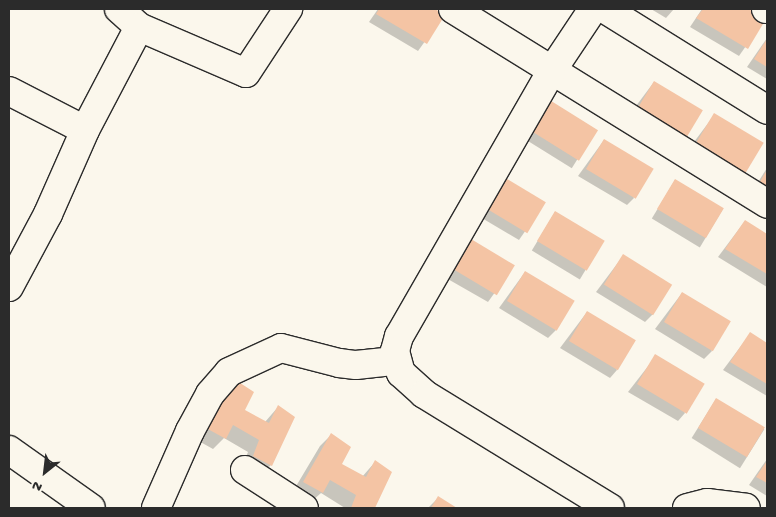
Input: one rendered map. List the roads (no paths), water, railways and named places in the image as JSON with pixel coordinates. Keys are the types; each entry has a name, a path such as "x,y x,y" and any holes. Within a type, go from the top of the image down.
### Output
{"street":[{"path":"9,287 48,214 85,130 129,18 246,73 288,9"},
{"path":"453,9 551,72 767,204"},
{"path":"593,9 551,72 399,336 395,361 401,373 424,394 610,508"},
{"path":"605,9 767,110"},
{"path":"9,91 85,130"},
{"path":"156,508 190,431 210,394 229,372 281,348 339,363 395,361"},
{"path":"9,450 91,508"},
{"path":"245,470 304,508"},
{"path":"687,508 707,503 746,508"}]}
